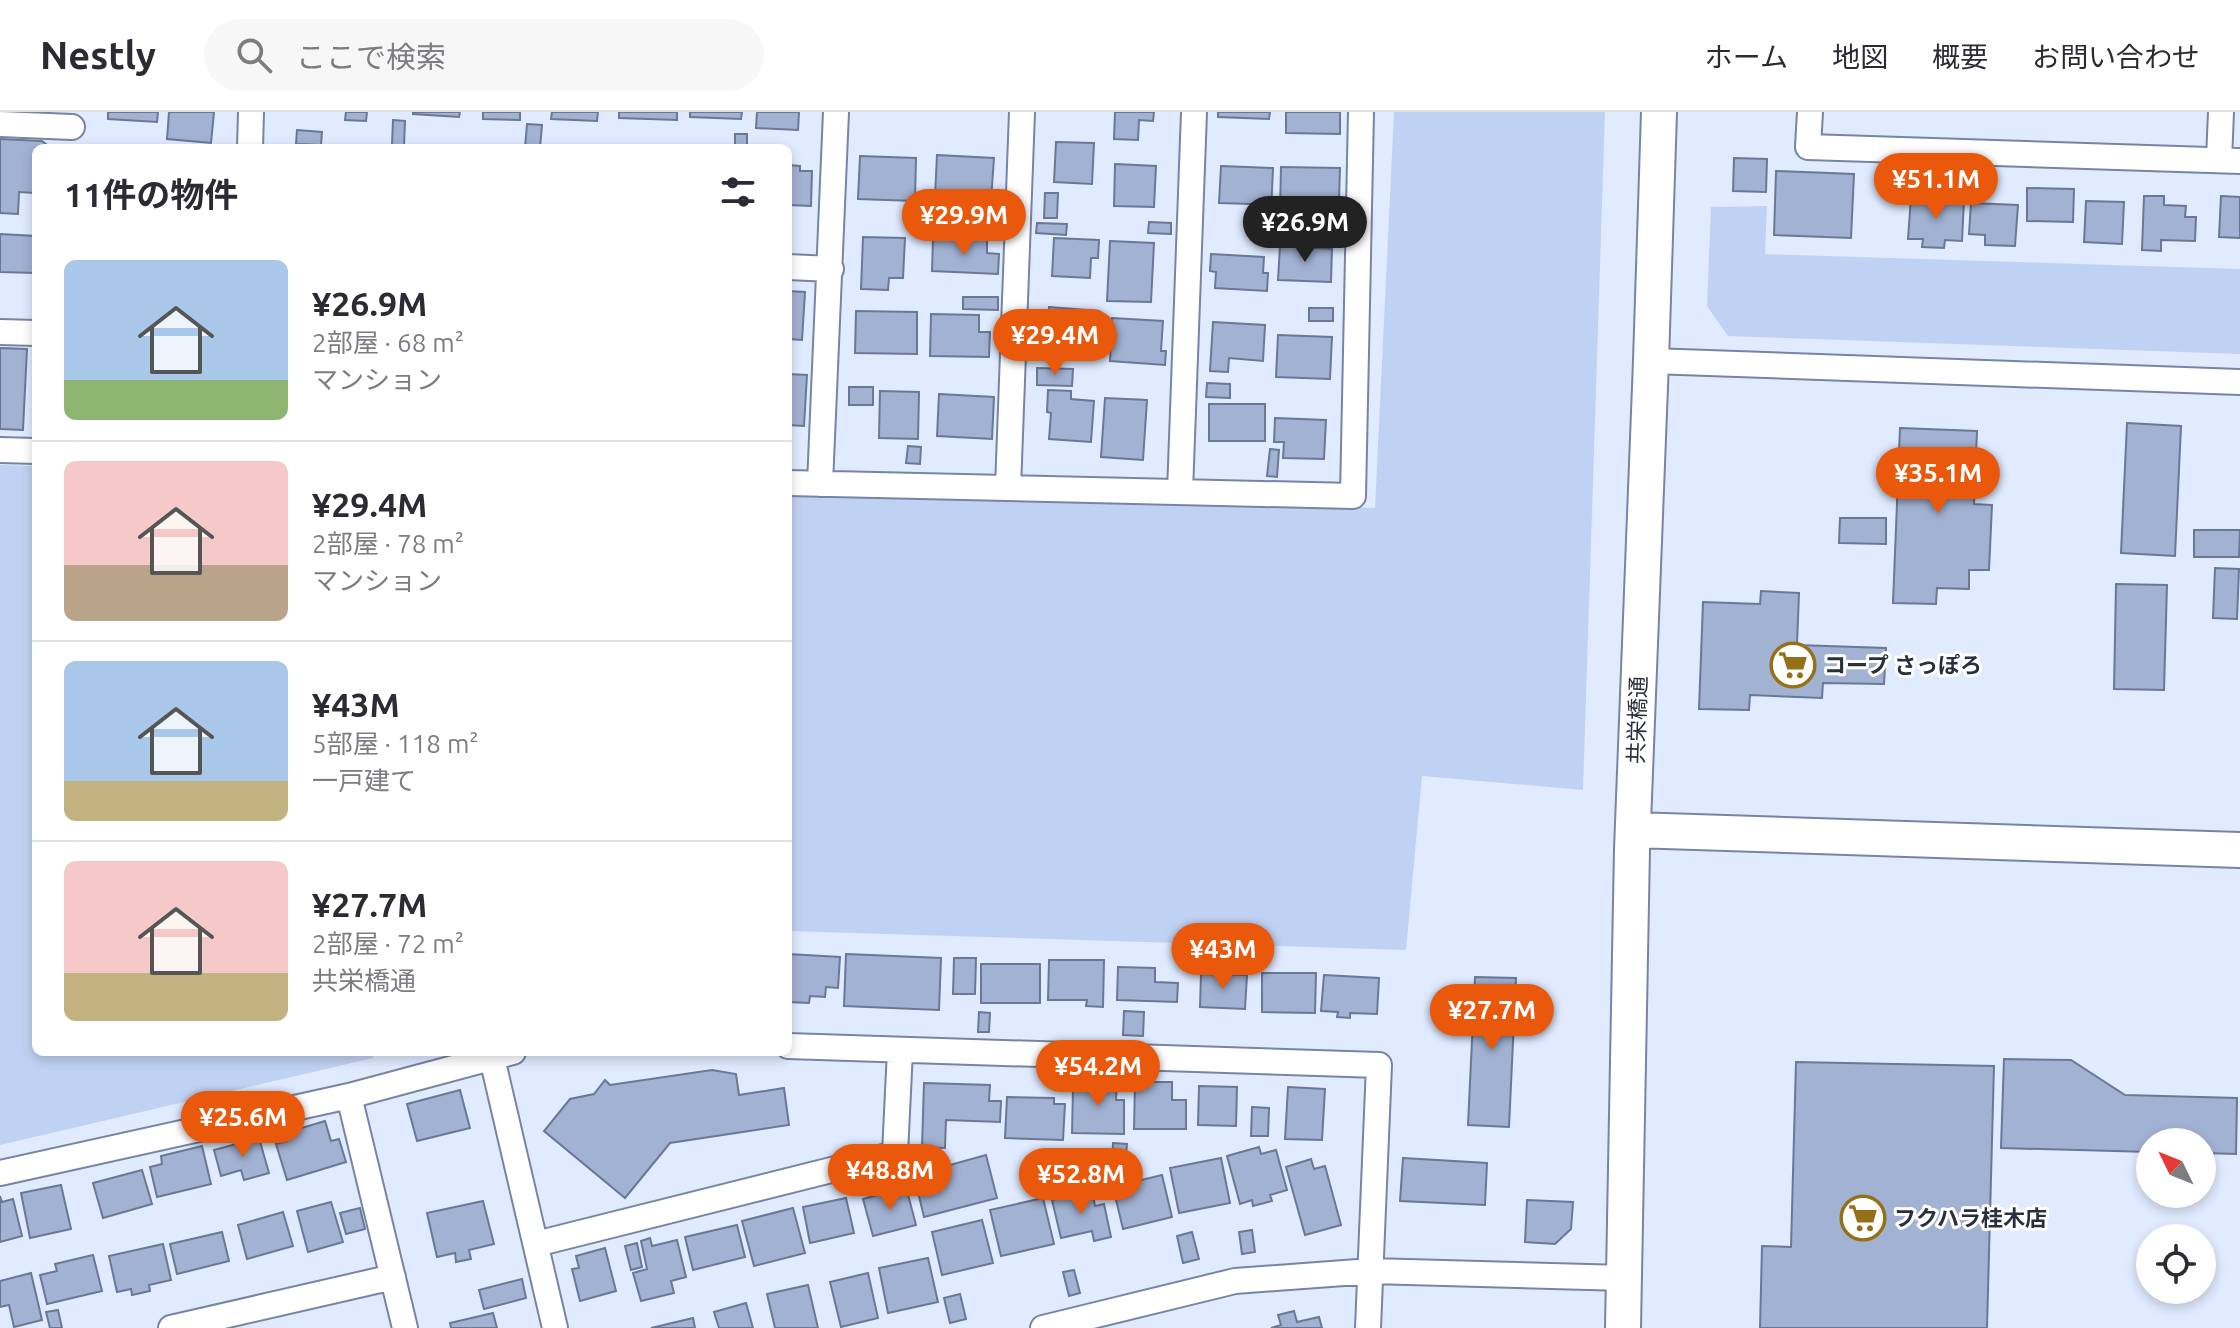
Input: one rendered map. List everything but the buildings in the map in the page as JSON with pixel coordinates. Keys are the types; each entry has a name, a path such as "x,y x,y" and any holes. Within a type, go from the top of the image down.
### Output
{"street":[{"path":"250,144 251,112"},
{"path":"820,484 836,112"},
{"path":"1008,488 1022,112"},
{"path":"1180,492 1194,112"},
{"path":"792,483 1353,496 1361,112"},
{"name":"共栄橋通","path":"1623,1328 1633,830 1659,112"},
{"path":"1810,112 1808,147 2229,160 2221,112"},
{"path":"0,124 72,129"},
{"path":"792,267 831,269"},
{"path":"0,332 32,333"},
{"path":"1651,361 2240,382"},
{"path":"0,450 32,451"},
{"path":"1633,830 2240,850"},
{"path":"792,1046 1379,1065 1368,1328"},
{"path":"536,1244 895,1154 900,1050"},
{"path":"0,1173 349,1096 499,1056"},
{"path":"503,1056 536,1244 555,1328"},
{"path":"349,1096 405,1328"},
{"path":"1043,1328 1235,1281 1371,1271 1625,1278"},
{"path":"171,1328 393,1277"}],"shaded area":[{"path":"1394,112 1605,112 1583,790 1422,776 1406,950 792,931 792,490 1375,508"},
{"path":"1767,206 1765,254 2240,269 2240,354 1728,336 1707,306 1711,207"},
{"path":"0,465 32,466 32,1056 373,1058 0,1145"}],"place":[{"name":"コープ さっぽろ","path":"1793,665"},
{"name":"フクハラ桂木店","path":"1863,1218"}]}
